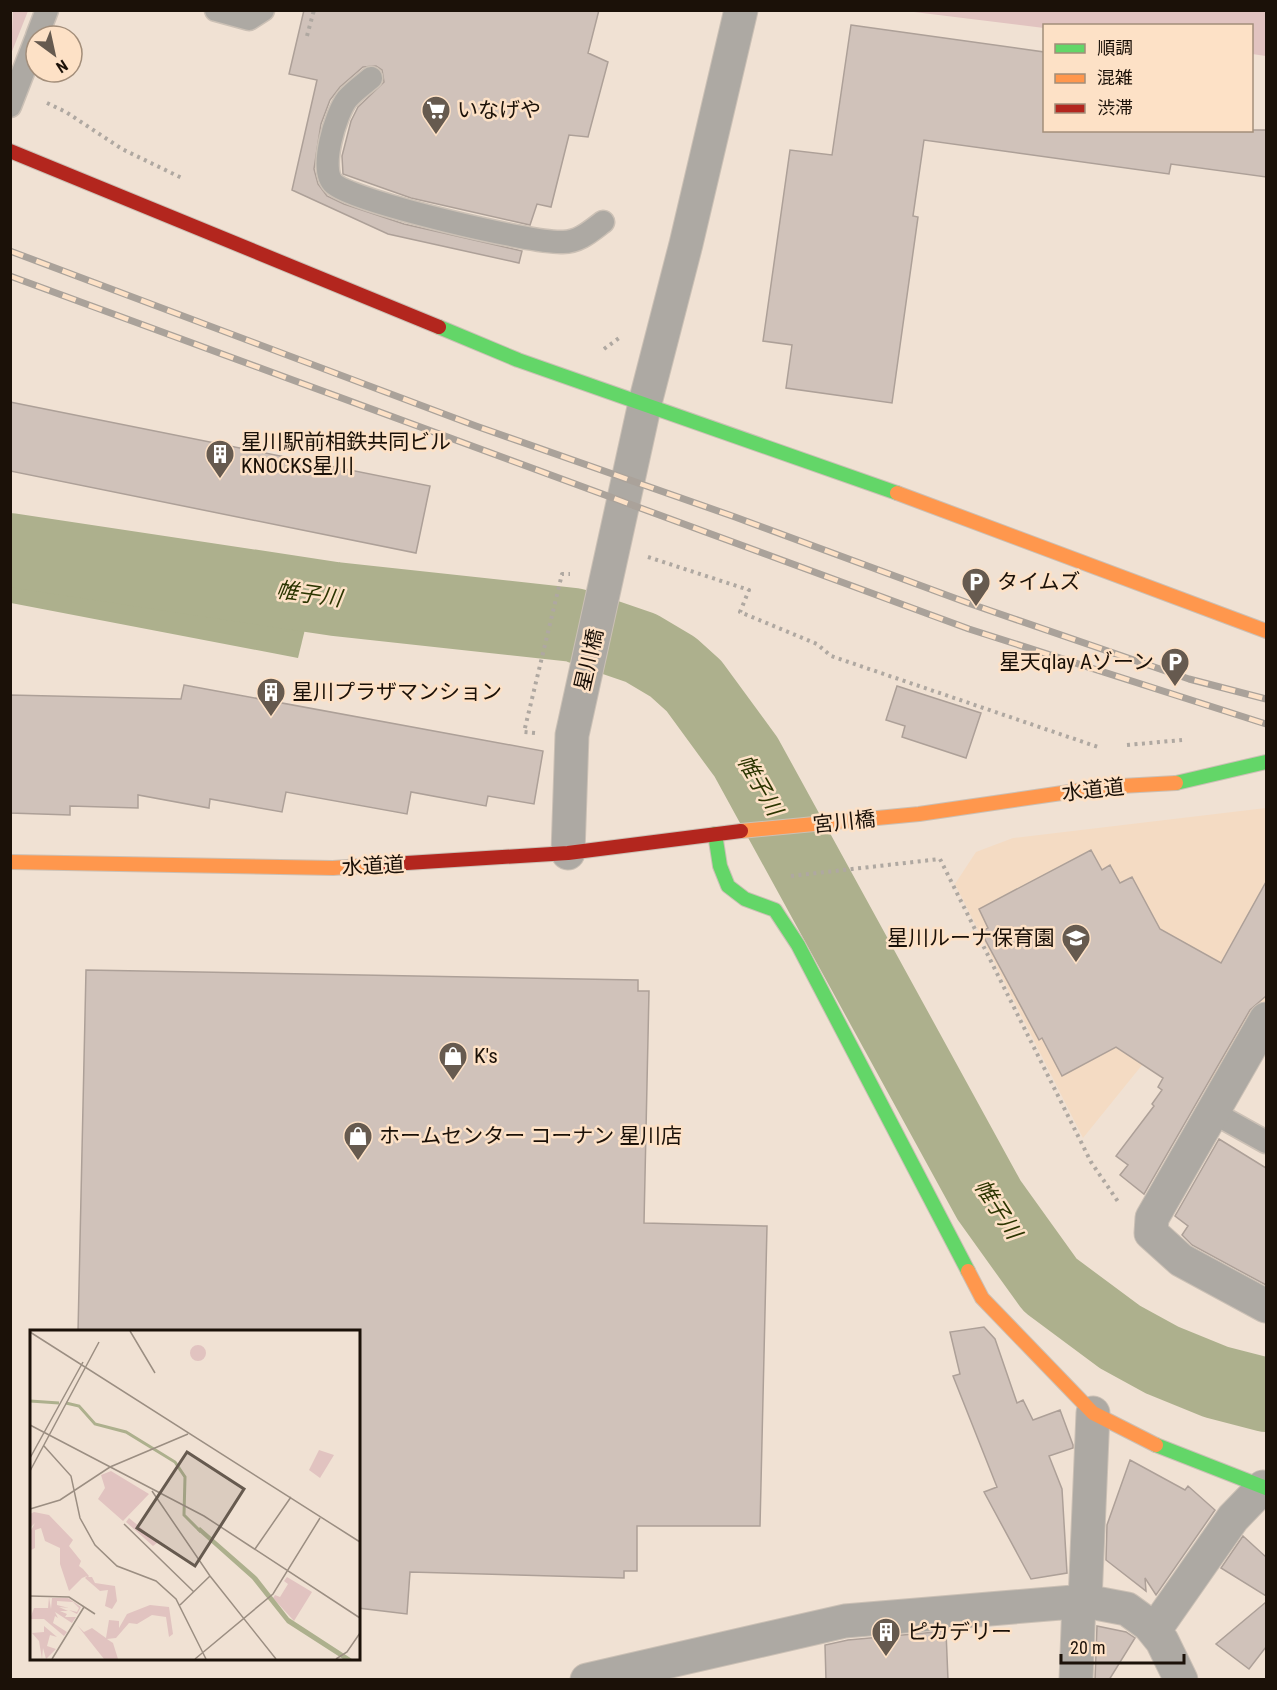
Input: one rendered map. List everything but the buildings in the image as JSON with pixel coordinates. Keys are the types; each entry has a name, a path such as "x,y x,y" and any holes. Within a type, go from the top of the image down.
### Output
{"street":[{"name":"星川橋","path":"567,854 572,735 645,403 741,10"},
{"path":"10,151 518,360 934,506 1229,615 1266,631"},
{"name":"水道道","path":"919,814 1103,787 1175,783 1266,762"},
{"name":"宮川橋","path":"734,834 919,814"},
{"path":"716,834 724,884 743,901 775,910 798,945 982,1298 1093,1413 1169,1451 1264,1487 1233,1518 1154,1631"},
{"name":"水道道","path":"10,862 333,868 567,854 716,834 734,834"},
{"path":"1266,1019 1152,1218 1151,1233 1182,1260 1266,1306"},
{"path":"1076,1680 1093,1413"},
{"path":"587,1680 660,1661 845,1621 1082,1602 1126,1609 1149,1624 1181,1680"}],"lane":[{"path":"216,10 249,19 263,10"},
{"path":"10,106 24,71"},
{"path":"371,78 347,99 339,116 326,159 328,173 334,184 395,208 537,240 565,243 582,237 603,222"},
{"path":"1214,1113 1266,1142"}],"path":[{"path":"307,36 314,10"},
{"path":"615,546 749,590 740,612 817,644 831,656 1096,748 1108,746"},
{"path":"524,732 562,574"},
{"path":"1118,746 1184,740"},
{"path":"783,877 940,859 1091,1162 1116,1199 1151,1233"}],"shaded area":[{"path":"13,11 28,11 11,54"},
{"path":"906,11 1266,11 1266,56 1253,54 1253,24 1043,24 1043,28"},
{"path":"1266,808 1266,1005 1218,1088 1155,1049 1083,1138 955,884 976,852 1013,838"}],"water":[{"path":"10,518 318,576 298,658 11,603"}],"waterway":[{"name":"帷子川","path":"10,550 335,599 574,625 641,648 673,667 694,686 746,757 989,1200 1050,1285 1120,1337 1162,1360 1216,1382 1266,1395"}],"railway":[{"path":"10,251 476,426 735,517 968,603 1189,679 1266,699"},
{"path":"10,276 969,629 1266,724"}],"traffic: fast":[{"path":"439,327 518,360 897,493"},
{"path":"1176,783 1266,762"},
{"path":"715,834 720,866 728,886 745,899 775,910 798,945 968,1271"},
{"path":"1156,1445 1266,1488"}],"traffic: slow":[{"path":"897,493 1266,631"},
{"path":"741,831 919,814 1103,787 1176,783"},
{"path":"10,862 333,868 375,865"},
{"path":"968,1271 982,1298 1093,1413 1156,1445"}],"traffic: jam":[{"path":"10,151 439,327"},
{"path":"375,865 568,853 741,831"}],"place":[{"name":"いなげや","path":"436,136"},
{"name":"星川駅前相鉄共同ビル KNOCKS星川","path":"220,480"},
{"name":"タイムズ","path":"976,608"},
{"name":"星天qlay Aゾーン","path":"1175,688"},
{"name":"星川プラザマンション","path":"271,718"},
{"name":"星川ルーナ保育園","path":"1076,964"},
{"name":"K's","path":"453,1082"},
{"name":"ホームセンター コーナン 星川店","path":"358,1162"},
{"name":"ピカデリー","path":"886,1658"}]}
